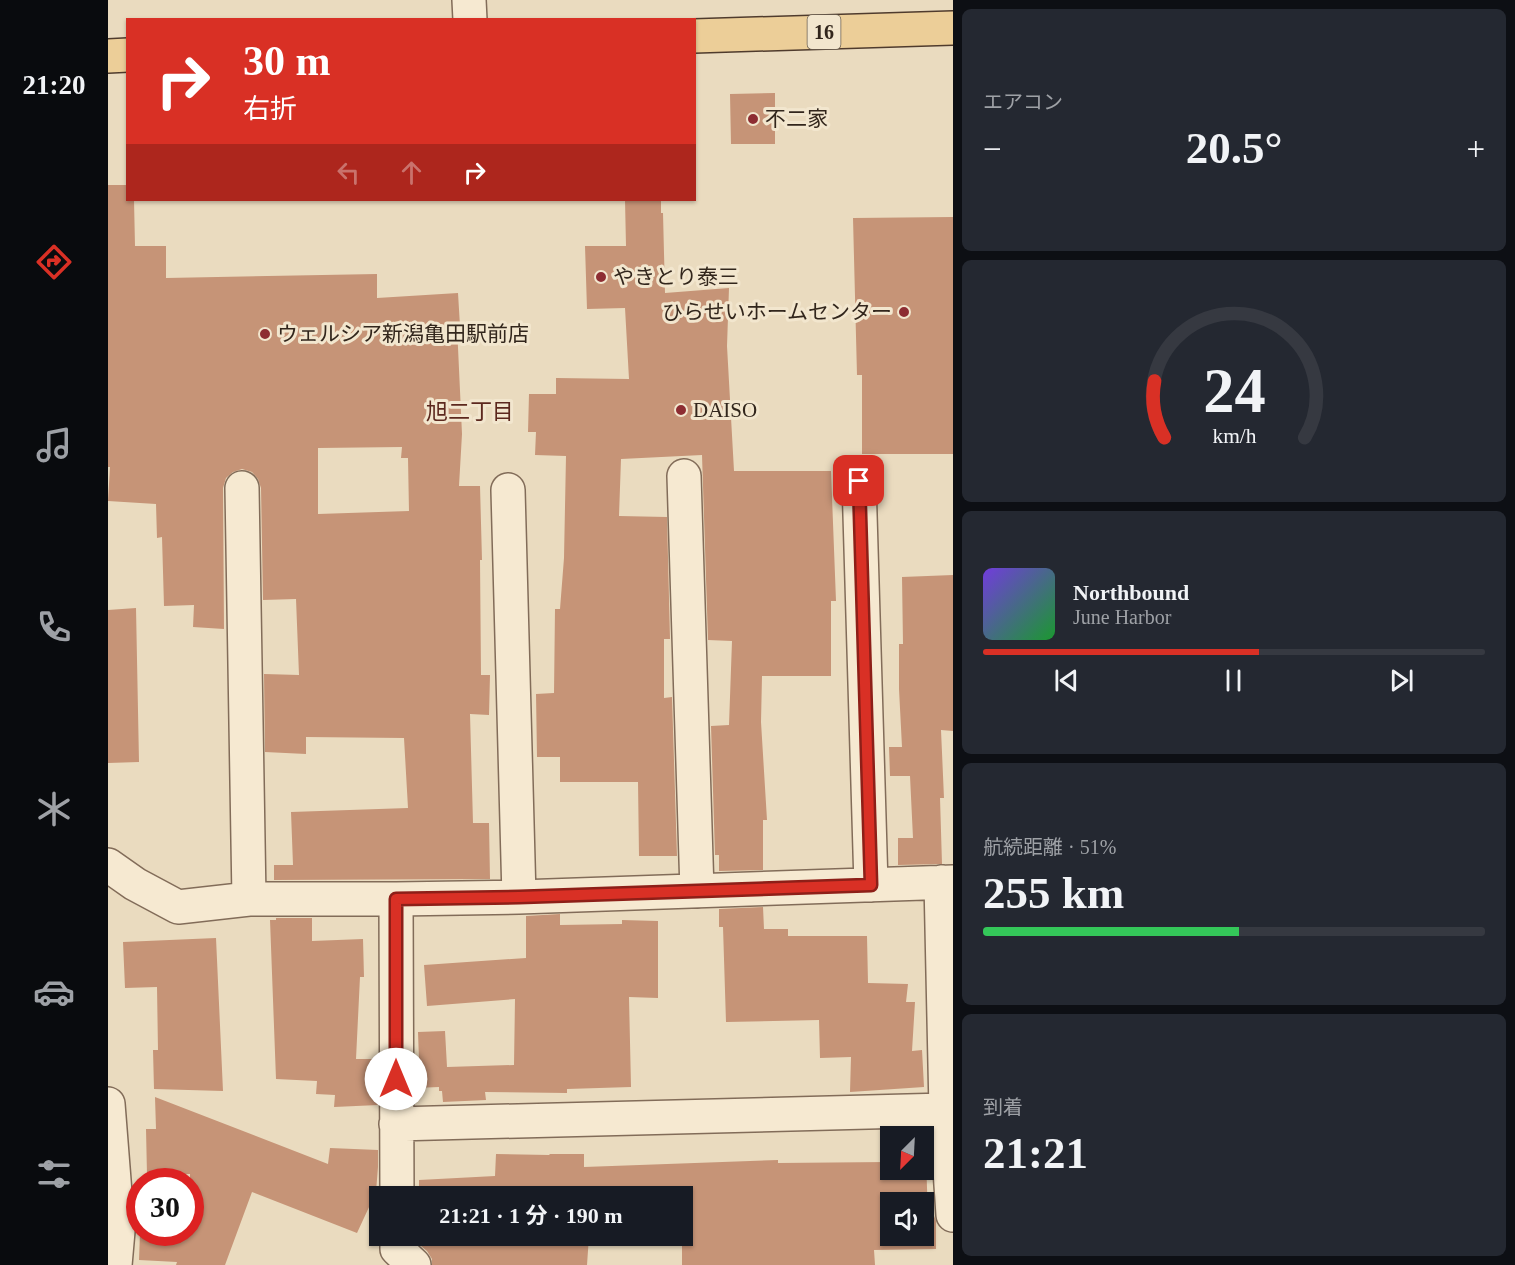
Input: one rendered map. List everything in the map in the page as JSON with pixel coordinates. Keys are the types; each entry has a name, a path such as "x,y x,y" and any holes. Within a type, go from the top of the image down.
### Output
{"main road":[{"name":"16","path":"696,36 952,28"},
{"path":"108,56 126,55"}],"street":[{"path":"469,0 470,18"},
{"path":"684,476 698,891"},
{"path":"859,481 871,885"},
{"path":"242,488 249,899"},
{"path":"508,490 519,897"},
{"path":"108,865 135,884 178,907 249,899 519,897 947,882 946,1110 952,1215"},
{"path":"396,899 397,1186"},
{"path":"108,1104 118,1231 116,1265"},
{"path":"396,1124 946,1110"},
{"path":"397,1246 397,1249 414,1265"}],"building":[{"name":"不二家","path":"775,93 775,144 731,144 730,94"},
{"path":"108,185 126,185 126,201 134,201 135,246 166,246 166,278 377,274 377,298 458,293 460,326 457,326 462,434 459,486 480,486 481,675 490,675 489,715 470,714 473,823 489,823 490,879 274,880 274,865 293,865 291,812 408,808 404,738 306,737 306,754 265,752 264,674 299,675 296,599 263,600 261,488 258,479 252,472 242,469 226,478 223,488 224,629 193,627 194,605 164,606 162,537 157,538 156,504 108,501 110,467 108,467","holes":["402,447 401,458 408,458 409,511 318,514 318,448"]},
{"path":"625,201 661,201 665,293 729,288 727,346 734,471 831,471 836,601 831,601 831,676 762,676 761,722 767,820 763,820 763,870 719,871 719,855 715,855 711,726 729,725 732,641 708,640 702,455 621,459 619,516 667,517 670,639 664,639 664,698 672,697 677,856 639,856 638,782 560,782 560,757 537,757 536,694 554,693 555,609 560,609 564,558 566,456 535,455 536,432 528,432 529,394 556,394 556,378 629,379 625,308 587,309 585,246 626,246"},
{"path":"953,217 953,454 862,454 862,375 857,375 853,218"},
{"path":"953,575 953,731 941,730 944,798 940,798 942,864 898,865 898,838 913,838 910,776 890,776 889,747 902,747 899,644 903,644 902,577"},
{"path":"136,608 139,762 108,763 108,610"},
{"path":"763,907 764,929 788,929 788,936 867,936 868,983 908,984 906,1002 915,1002 912,1051 922,1050 924,1087 850,1092 851,1057 820,1058 819,1020 726,1022 723,927 719,927 719,909"},
{"path":"560,914 560,925 622,924 622,920 658,921 658,998 629,997 631,1087 567,1089 567,1093 485,1092 486,1100 443,1102 442,1091 439,1091 439,1087 415,1088 415,1060 419,1060 418,1032 445,1031 447,1067 514,1065 515,999 427,1006 424,965 526,958 526,916"},
{"path":"276,918 312,918 312,941 363,939 364,977 360,977 356,1059 378,1059 378,1105 334,1107 335,1095 316,1094 317,1081 276,1079 270,920 276,920"},
{"path":"216,938 223,1091 154,1089 153,1050 158,1050 157,987 125,988 123,942"},
{"path":"155,1097 328,1164 330,1148 378,1150 376,1186 369,1186 369,1207 357,1233 252,1192 225,1265 176,1265 177,1262 139,1260 140,1246 204,1246 204,1168 147,1168 146,1129 156,1129"},
{"path":"496,1154 584,1154 584,1167 778,1160 778,1163 880,1162 880,1180 927,1180 927,1192 880,1192 880,1246 934,1246 934,1216 936,1249 874,1250 875,1265 682,1265 682,1246 693,1246 693,1186 419,1186 419,1180 495,1176"},
{"path":"421,1246 588,1246 587,1265 432,1265 432,1259"}],"place":[{"name":"不二家","path":"753,119"},
{"name":"やきとり泰三","path":"601,277"},
{"name":"ひらせいホームセンター","path":"904,312"},
{"name":"ウェルシア新潟亀田駅前店","path":"265,334"},
{"name":"DAISO","path":"681,410"}],"district":[{"name":"旭二丁目","path":"470,411"}],"route":[{"path":"396,1079 396,899 871,885 859,481"}]}
